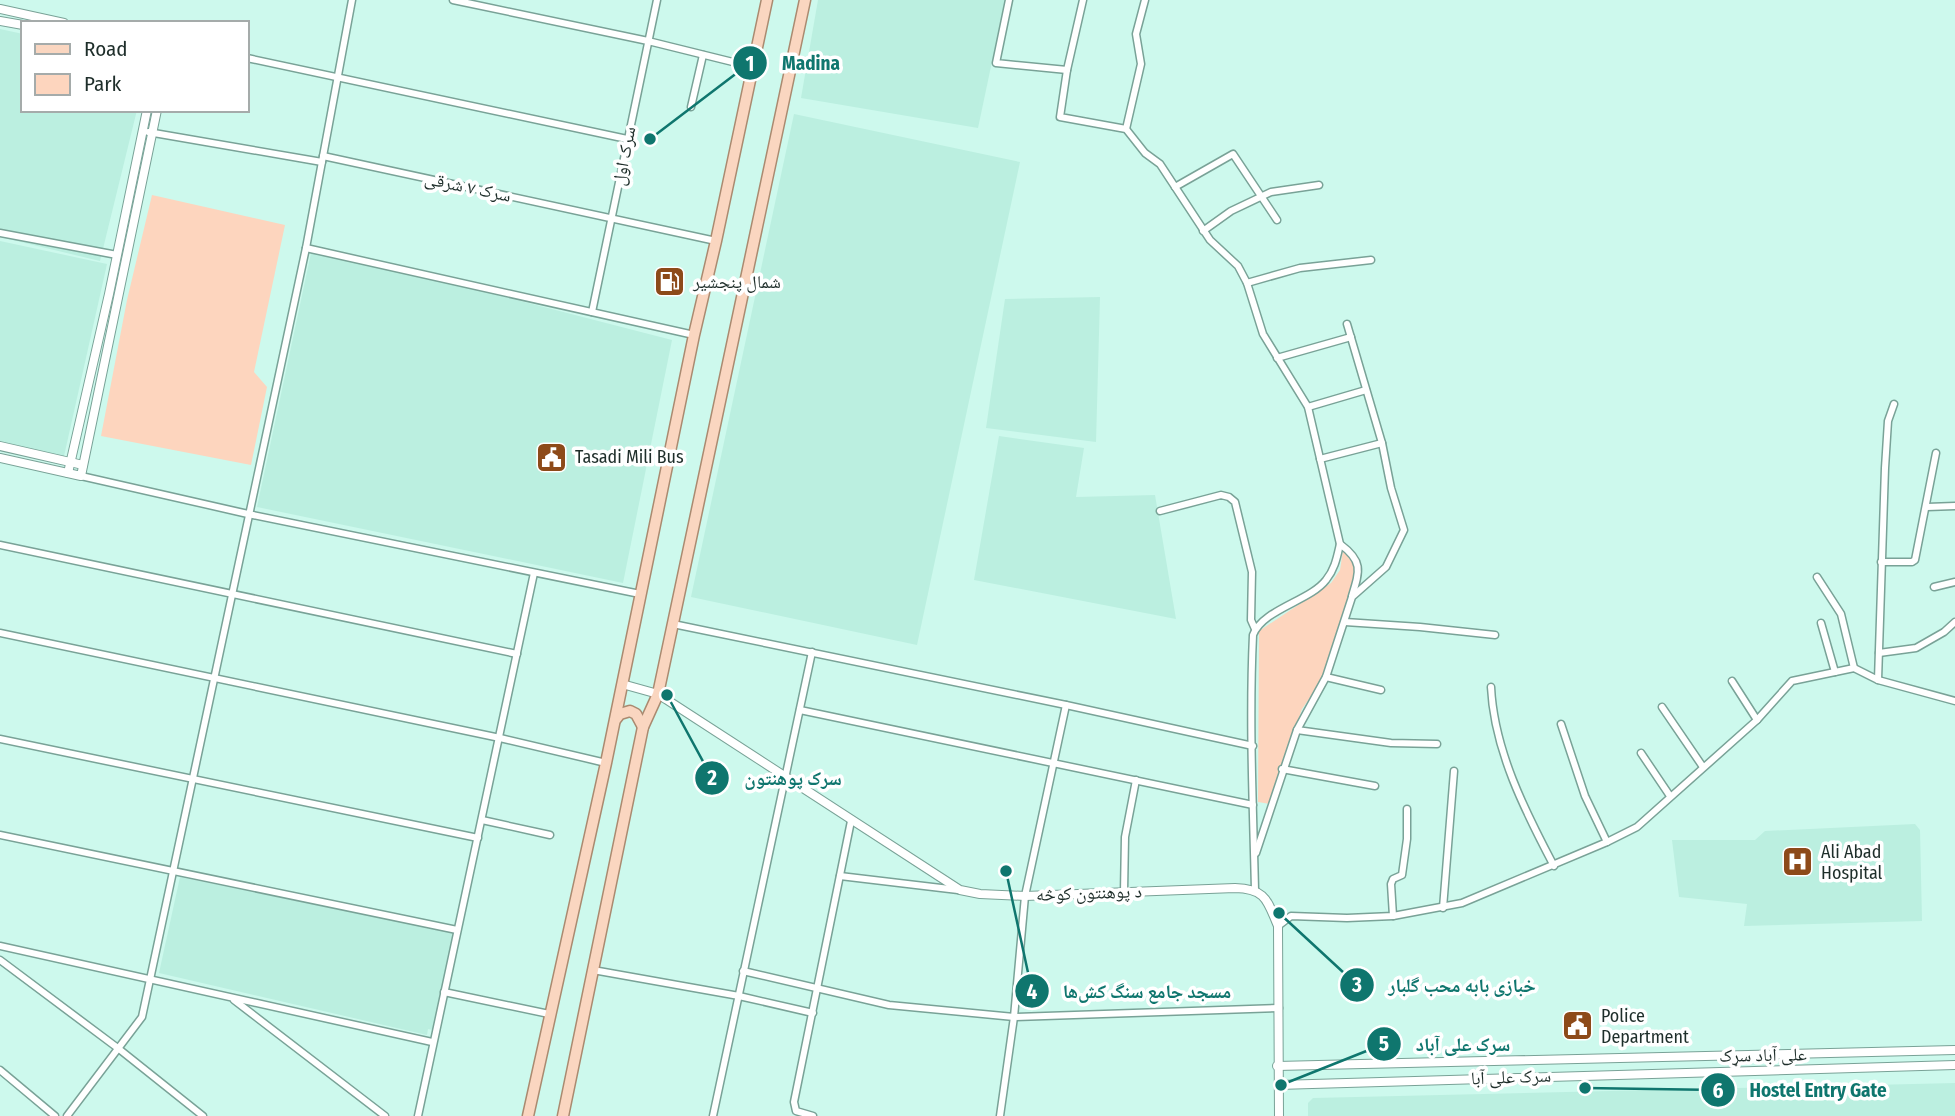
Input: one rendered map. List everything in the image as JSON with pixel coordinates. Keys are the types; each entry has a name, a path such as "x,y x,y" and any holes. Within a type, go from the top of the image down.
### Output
{"main road":[{"path":"528,1116 606,763 694,335 767,0"},
{"path":"563,1116 643,727 658,694 804,0"},
{"path":"614,721 620,714 630,711 636,714 643,727"}],"street":[{"path":"67,1116 142,1017 306,248 352,0"},
{"path":"453,0 648,41 753,67"},
{"name":"سرک‌ اول","path":"592,312 657,0"},
{"path":"1009,0 996,63 1067,70"},
{"path":"1083,0 1067,70 1060,117 1126,129 1145,153 1160,164 1210,240 1238,266 1264,334 1308,407 1340,544 1335,565 1325,582 1255,629 1253,635 1250,695 1255,890 1261,892 1268,902 1278,926 1279,1116"},
{"path":"1126,129 1141,64 1136,34 1145,0"},
{"path":"0,9 55,21"},
{"path":"0,21 21,25"},
{"path":"691,107 703,55"},
{"path":"248,58 627,139"},
{"path":"68,473 147,112"},
{"path":"82,476 157,112"},
{"name":"سرک ۷ شرقی","path":"142,131 322,159 612,217 716,241"},
{"path":"1175,187 1233,154 1277,220"},
{"path":"1203,231 1231,211 1271,192 1319,185"},
{"path":"0,233 117,255"},
{"path":"306,248 694,335"},
{"path":"1247,284 1300,268 1371,260"},
{"path":"1347,324 1404,530 1386,567 1352,597"},
{"path":"1277,358 1351,337"},
{"path":"1308,407 1366,390"},
{"path":"1878,680 1888,421 1894,404"},
{"path":"1320,458 1382,443"},
{"path":"0,446 83,465"},
{"path":"1881,562 1914,561 1936,453"},
{"path":"0,458 248,514 640,594"},
{"path":"1160,511 1221,495 1229,496 1235,502 1252,572 1251,620 1255,629"},
{"path":"1927,507 1955,506"},
{"path":"1254,858 1297,730 1326,677 1359,574 1358,562 1351,552 1340,544"},
{"path":"0,545 517,654"},
{"path":"418,1116 534,573"},
{"path":"1817,577 1840,614 1854,668"},
{"path":"1934,587 1955,582"},
{"path":"1345,622 1495,635"},
{"path":"1879,653 1916,648 1944,632 1955,622"},
{"path":"1821,623 1835,672"},
{"path":"673,624 1253,746"},
{"path":"0,633 500,738 606,763"},
{"path":"713,1116 812,652"},
{"path":"1278,926 1291,916 1393,916 1443,908 1462,903 1607,842 1637,827 1757,720 1792,681 1854,668 1878,680 1955,701"},
{"path":"1326,677 1381,690"},
{"path":"1732,681 1757,720"},
{"name":"د پوهنتون کوڅه","path":"622,684 658,694 960,890 980,894 1025,896 1235,888 1255,890"},
{"path":"1491,687 1492,714 1525,811 1553,866"},
{"path":"1000,1116 1014,1017 1025,896 1066,705"},
{"path":"1662,708 1703,767"},
{"path":"800,710 1253,805"},
{"path":"1560,724 1585,796 1607,842"},
{"path":"1297,730 1391,743 1437,744"},
{"path":"0,739 478,838"},
{"path":"1641,753 1670,796"},
{"path":"1282,769 1375,786"},
{"path":"1443,908 1454,771"},
{"path":"1124,892 1125,836 1136,780"},
{"path":"1393,916 1391,884 1393,879 1402,875 1407,839 1407,809"},
{"path":"482,820 550,835"},
{"path":"813,1116 796,1111 794,1102 851,821"},
{"path":"0,835 457,930"},
{"path":"840,876 960,890"},
{"path":"0,946 432,1042"},
{"path":"0,960 203,1116"},
{"path":"593,971 739,996 813,1013"},
{"path":"743,971 889,1005 1014,1017 1279,1008"},
{"path":"444,992 549,1014"},
{"path":"231,998 386,1116"},
{"name":"علی آباد سړک","path":"1277,1066 1955,1050"},
{"path":"1936,1051 1936,1066"},
{"path":"1577,1059 1577,1075"},
{"name":"سرک علی آبا","path":"1278,1085 1955,1065"},
{"path":"0,1070 55,1116"}],"shaded area":[{"path":"818,0 1005,0 978,128 801,98"},
{"path":"0,29 21,34 21,112 137,112 100,261 0,237"},
{"path":"794,114 1020,162 917,645 691,597"},
{"path":"0,241 107,264 62,465 0,451"},
{"path":"311,253 466,287 672,340 623,583 257,507"},
{"path":"1100,297 1096,442 986,428 1005,299"},
{"path":"999,436 1084,448 1076,497 1155,495 1176,619 974,580"},
{"name":"Ali Abad Hospital","path":"1915,824 1920,830 1922,921 1744,926 1747,904 1679,897 1672,840 1755,840 1765,831"},
{"path":"180,877 453,933 433,1030 428,1029 427,1035 159,973"},
{"path":"1955,1083 1955,1116 1308,1116 1308,1103 1313,1098"}],"green space":[{"path":"152,195 285,225 254,372 267,387 251,465 101,436 127,300"},
{"path":"1343,550 1356,566 1328,672 1302,709 1270,804 1258,802 1259,631 1331,583 1340,570"}],"place":[{"name":"Madina","path":"650,139"},
{"name":"شمال پنجشیر","path":"670,282"},
{"name":"Tasadi Mili Bus","path":"552,457"},
{"name":"سرک پوهنتون","path":"667,695"},
{"name":"Ali Abad Hospital","path":"1798,862"},
{"name":"مسجد جامع سنگ کش‌ها","path":"1006,871"},
{"name":"خبازی بابه محب گلبار","path":"1279,913"},
{"name":"Police Department","path":"1578,1026"},
{"name":"سرک علی آباد","path":"1281,1085"},
{"name":"Hostel Entry Gate","path":"1585,1088"}]}
